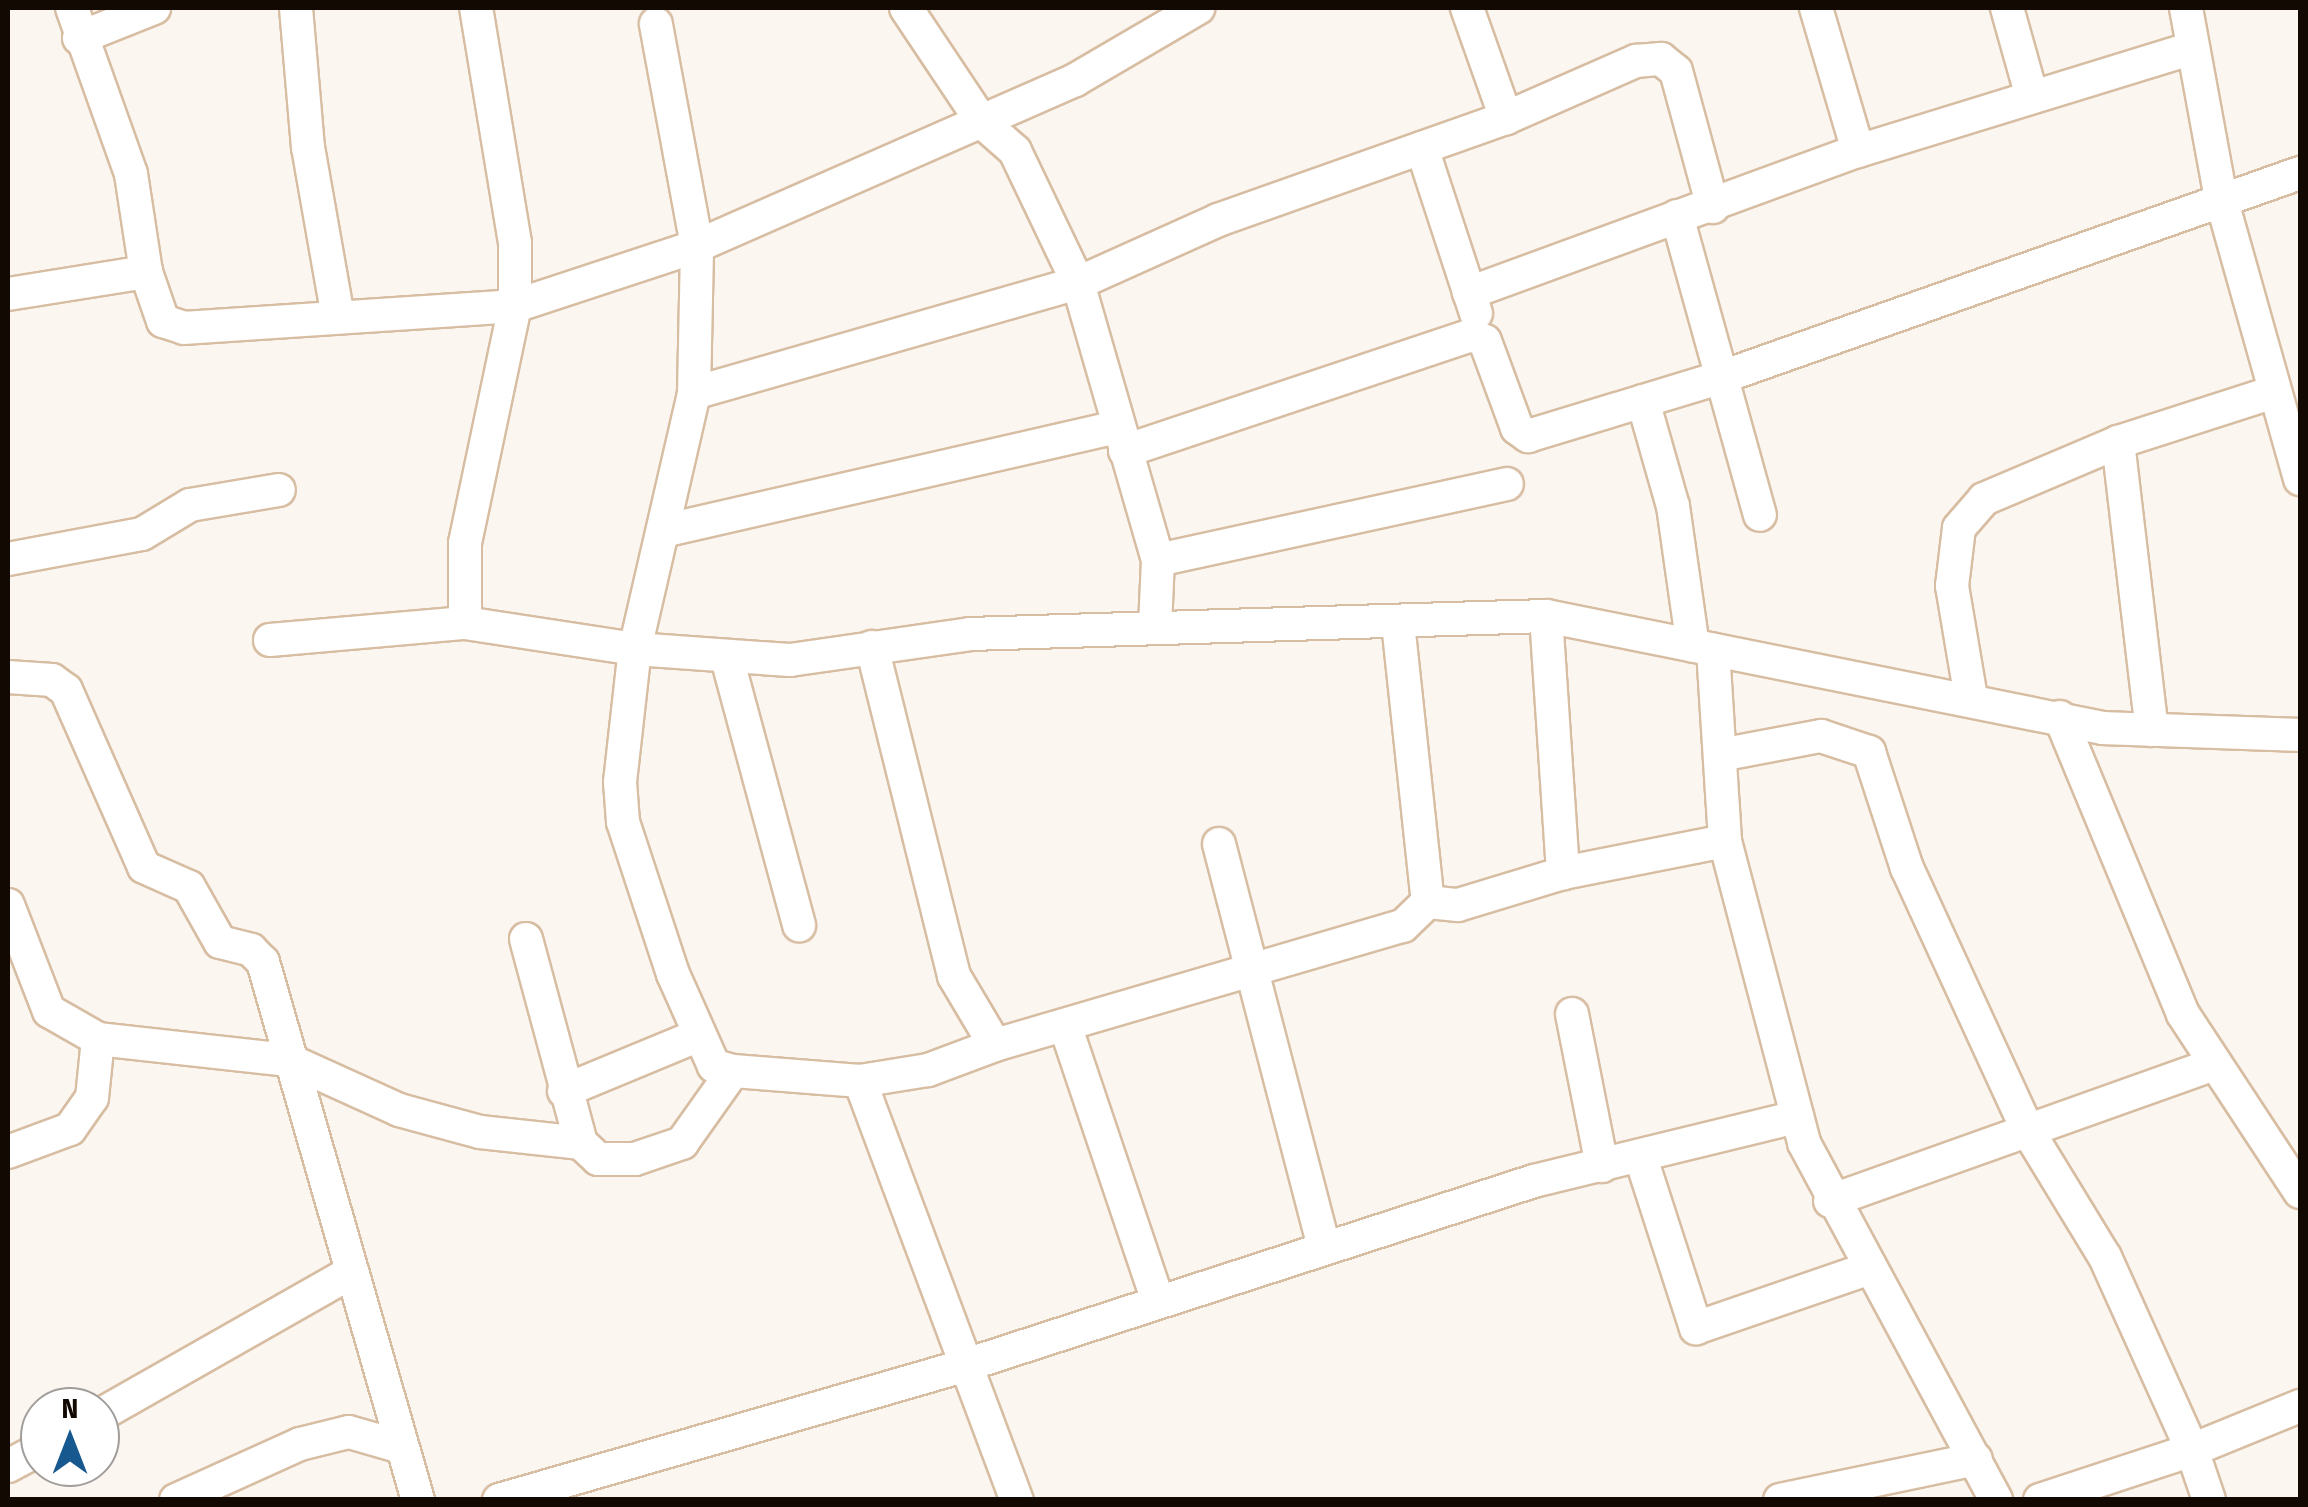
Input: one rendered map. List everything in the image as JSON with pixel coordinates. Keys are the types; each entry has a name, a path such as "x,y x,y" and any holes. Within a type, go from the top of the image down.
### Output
{"street":[{"path":"154,8 76,23 131,174 146,272 163,321 184,328 515,306 697,246 982,122 1092,71 1198,8"},
{"path":"296,8 308,147 338,318"},
{"path":"465,623 465,542 515,306 515,243 476,8"},
{"path":"906,8 982,122 1015,151 1078,283 1158,560 1156,626"},
{"path":"1467,8 1506,118"},
{"path":"1816,8 1858,151"},
{"path":"2007,8 2032,98"},
{"path":"2186,8 2221,198 2300,479"},
{"path":"656,24 697,246 694,393 666,530 634,649 623,822 697,1036 714,1066 733,1071 860,1081 928,1070 995,1045 1403,926 1428,902 1458,905 1563,873 1725,841"},
{"path":"1469,293 1858,151 2193,48"},
{"path":"694,393 1078,283 1218,220 1506,118 1636,61 1661,59 1676,71 1713,207"},
{"path":"1422,148 1517,428 1528,436 1724,376 2300,173"},
{"path":"1677,216 1760,514"},
{"path":"8,294 146,272"},
{"path":"666,530 1121,439 1442,338 1485,341"},
{"path":"1971,698 1952,586 1959,528 1984,499 2118,442 2274,392"},
{"path":"1642,401 1673,506 1703,648 1720,755 1725,841 1796,1118 1830,1201 1996,1500"},
{"path":"2118,442 2152,730"},
{"path":"1158,560 1507,484"},
{"path":"8,560 142,534 190,505 279,490"},
{"path":"270,640 465,623 634,649 790,660 872,647 1156,626 1398,623 1546,616 2060,717 2152,730 2300,734"},
{"path":"1546,616 1563,873"},
{"path":"1398,623 1428,902"},
{"path":"872,647 954,976 995,1045"},
{"path":"727,658 798,925"},
{"path":"8,677 52,680 66,690 144,868 189,887 220,942 252,950 263,962 418,1500"},
{"path":"2060,717 2130,899 2183,1014 2215,1064 2287,1146 2300,1192"},
{"path":"1720,755 1821,736 1868,752 1907,868 1955,958 2028,1132 2105,1257 2192,1450 2209,1500"},
{"path":"1219,844 1322,1244"},
{"path":"8,905 48,1011 98,1038 289,1060 399,1110 480,1132 581,1144"},
{"path":"526,939 581,1144 598,1159 634,1160 682,1143 733,1071"},
{"path":"1572,1014 1602,1166"},
{"path":"1065,1024 1157,1298"},
{"path":"564,1091 697,1036"},
{"path":"8,1152 70,1129 92,1098 98,1038"},
{"path":"1830,1201 2215,1064"},
{"path":"860,1081 1017,1500"},
{"path":"500,1500 969,1364 1322,1244 1602,1166 1796,1118"},
{"path":"1641,1158 1696,1328 1870,1268"},
{"path":"120,1404 352,1272"},
{"path":"2040,1500 2192,1450 2300,1406"},
{"path":"176,1500 300,1444 349,1432 401,1447"},
{"path":"1780,1500 1976,1459"}]}
